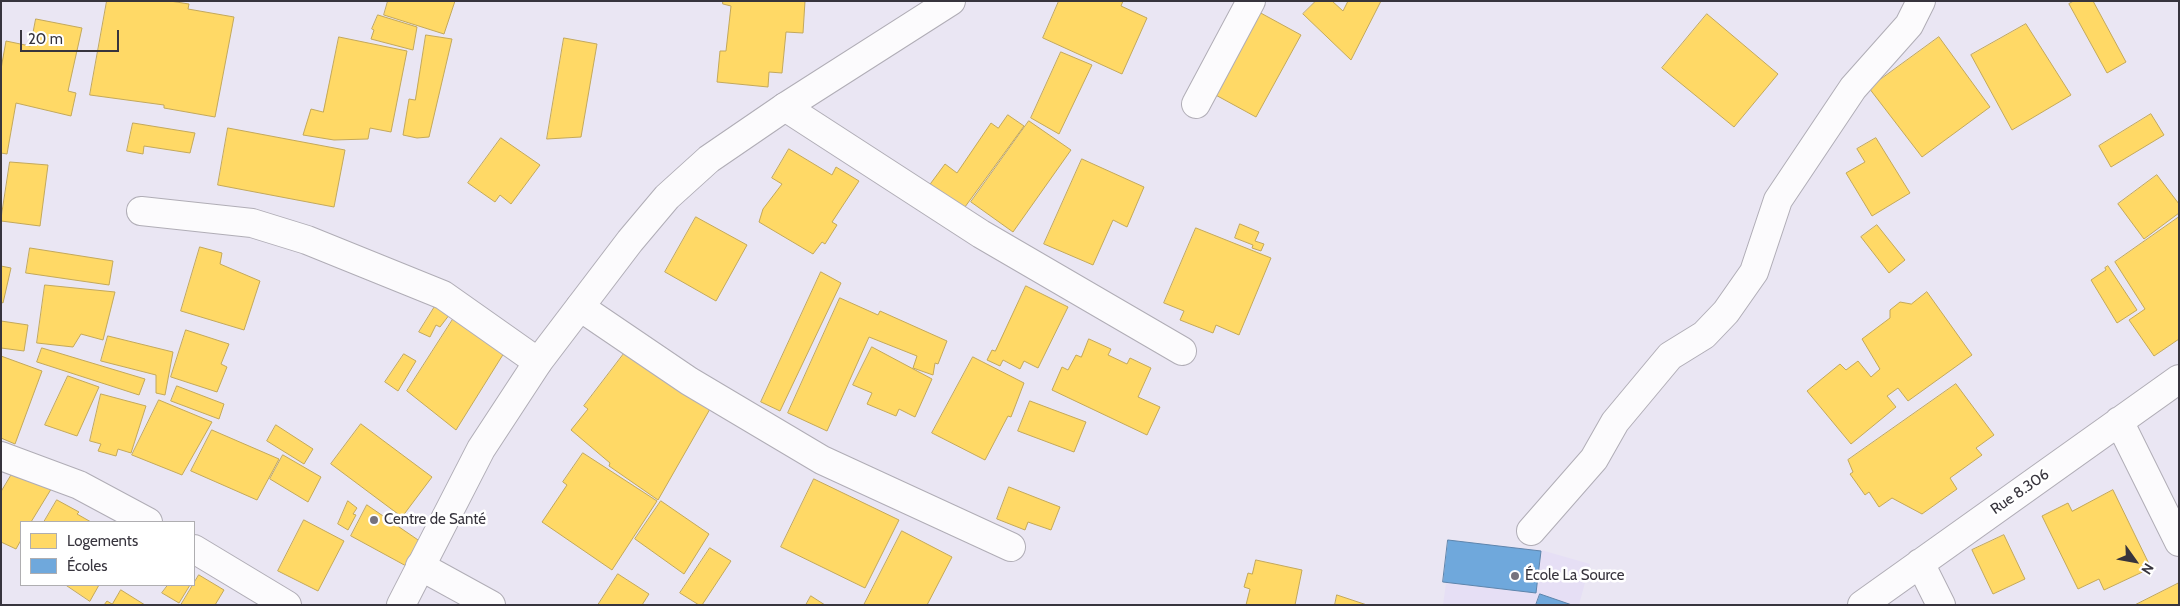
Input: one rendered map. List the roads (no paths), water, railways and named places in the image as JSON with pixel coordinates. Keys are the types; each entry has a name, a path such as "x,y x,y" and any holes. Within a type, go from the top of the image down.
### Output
{"street":[{"path":"401,605 481,449 538,362 630,241 667,197 709,159 785,107 951,1"},
{"path":"1196,104 1251,1"},
{"path":"1531,530 1594,459 1615,422 1670,356 1704,335 1726,312 1754,272 1778,200 1853,88 1909,24 1921,1"},
{"path":"785,107 981,234 1182,350"},
{"path":"141,211 252,223 307,240 443,295 538,362"},
{"path":"580,307 689,381 822,460 1011,547"},
{"name":"Rue 8.306","path":"1862,605 2179,379"},
{"path":"2120,421 2179,542"},
{"path":"1,456 79,485 146,521"},
{"path":"195,550 287,605"},
{"path":"1920,563 1941,605"},
{"path":"420,566 491,605"}],"place":[{"name":"Centre de Santé","path":"374,520"},
{"name":"École La Source","path":"1515,576"}]}
